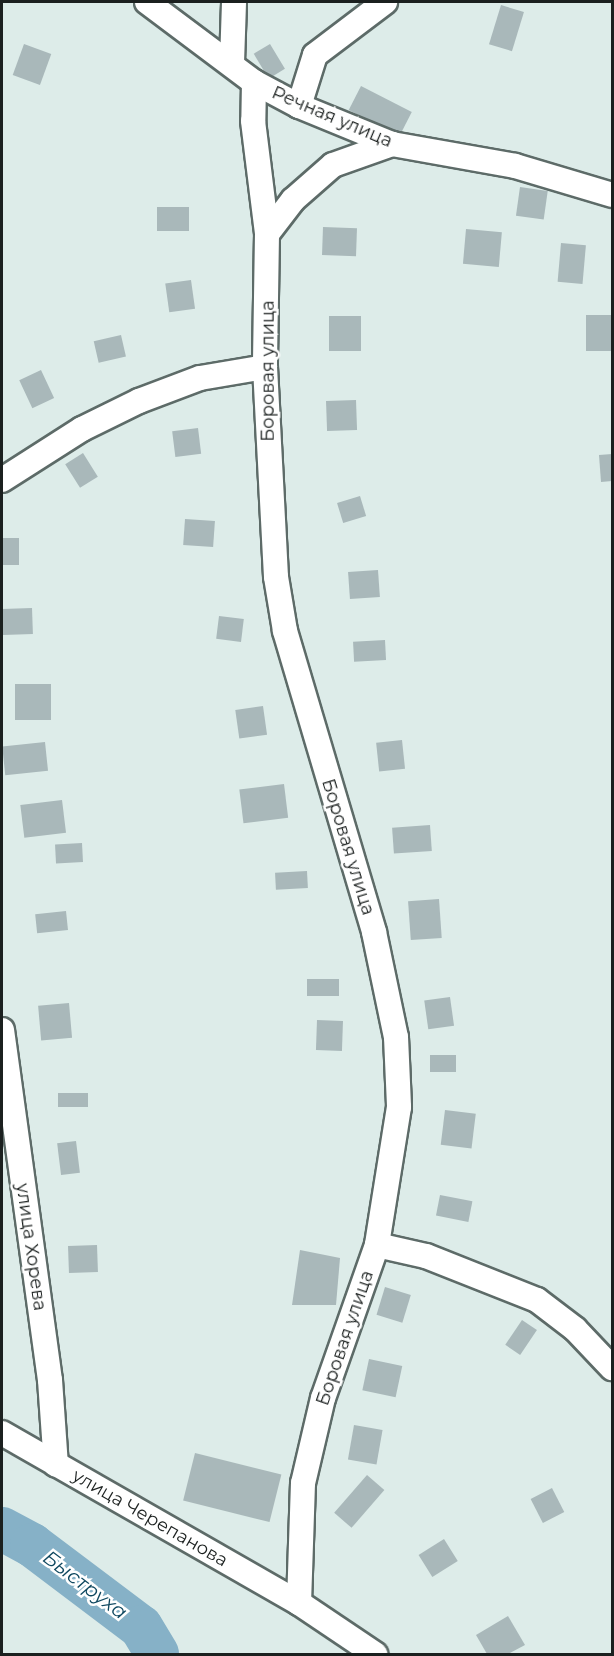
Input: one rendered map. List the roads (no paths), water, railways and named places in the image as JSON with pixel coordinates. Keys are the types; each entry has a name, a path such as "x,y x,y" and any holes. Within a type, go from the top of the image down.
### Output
{"street":[{"name":"Речная улица","path":"147,2 232,63 254,82 299,106 392,144 515,166 612,195"},
{"path":"232,63 234,2"},
{"path":"299,106 315,55 385,2"},
{"name":"Боровая улица","path":"254,82 253,121 267,234 265,368 276,577 285,630 374,932 396,1037 399,1107 377,1245 323,1398 303,1483 299,1603"},
{"path":"267,234 293,200 333,165 392,144"},
{"path":"2,480 82,429 139,401 200,378 265,368"},
{"name":"улица Хорева","path":"2,1030 50,1380 56,1465"},
{"path":"377,1245 426,1256 537,1300 575,1329 612,1368"},
{"name":"улица Черепанова","path":"2,1433 299,1603 375,1654"}],"waterway":[{"name":"Быструха","path":"2,1529 32,1545 141,1627 157,1654"}]}
